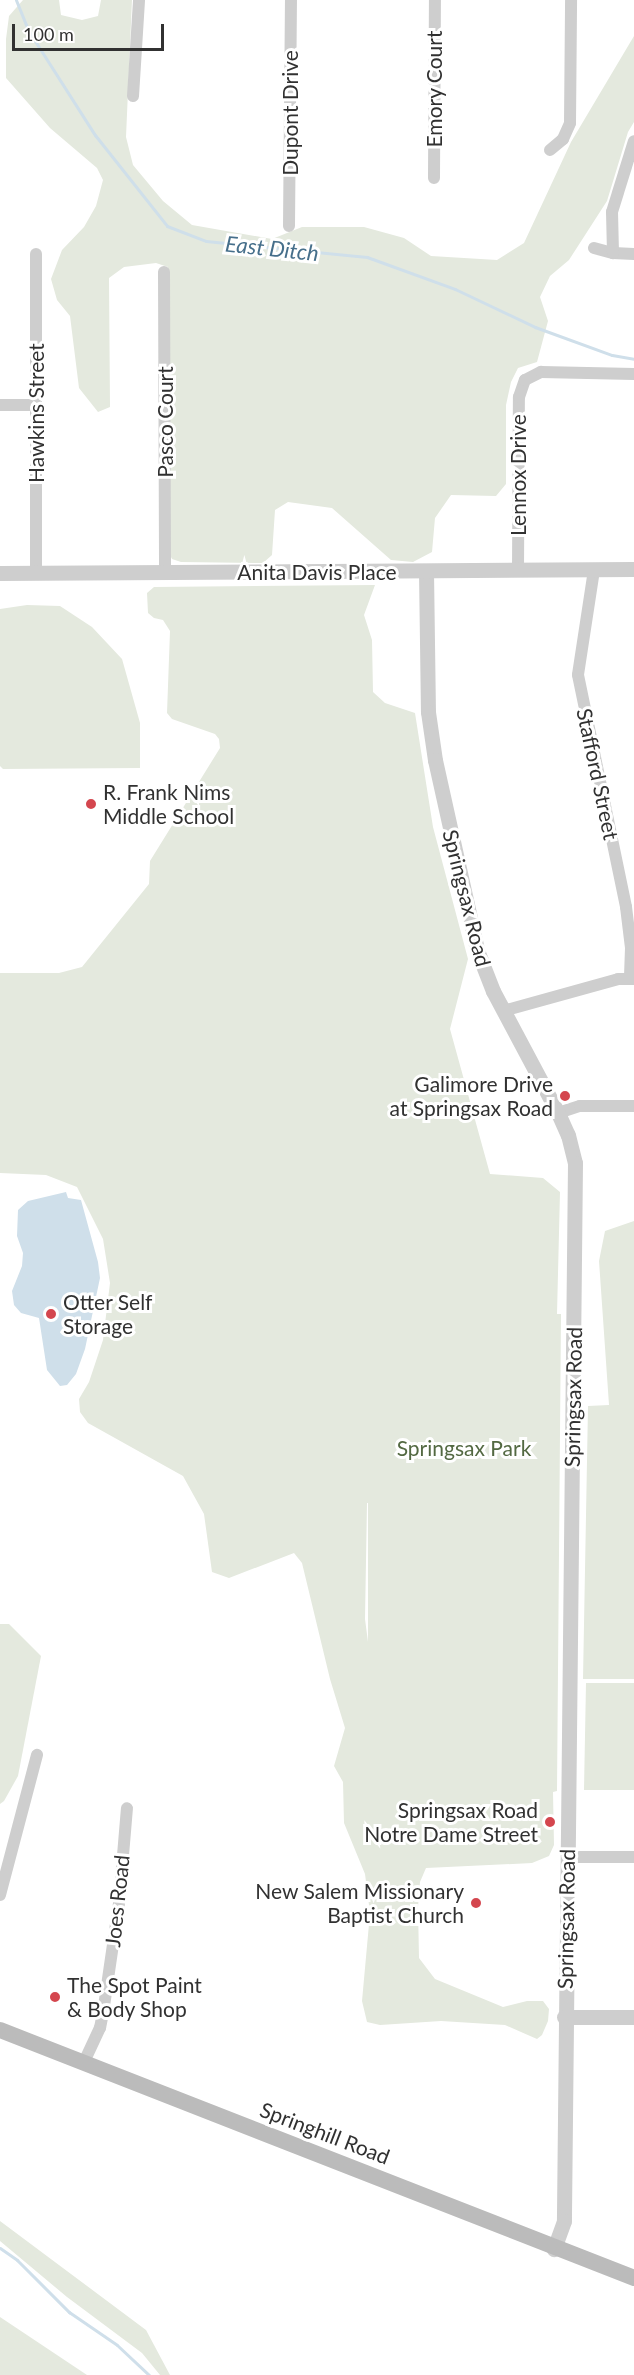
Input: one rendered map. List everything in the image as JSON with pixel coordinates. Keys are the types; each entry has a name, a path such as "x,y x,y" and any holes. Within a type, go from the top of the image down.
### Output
{"main road":[{"name":"Springhill Road","path":"0,2030 554,2249 634,2278"}],"street":[{"path":"133,96 138,0"},
{"name":"Dupont Drive","path":"290,226 291,0"},
{"name":"Emory Court","path":"434,178 435,0"},
{"path":"550,150 563,139 570,123 571,0"},
{"path":"613,253 612,212 634,141"},
{"path":"594,248 613,253 634,254"},
{"name":"Hawkins Street","path":"36,254 36,572"},
{"name":"Pasco Court","path":"164,272 165,572"},
{"name":"Lennox Drive","path":"518,570 519,397 525,380 542,372 634,374"},
{"path":"0,405 36,405"},
{"name":"Stafford Street","path":"594,570 579,675 626,907 632,979"},
{"name":"Anita Davis Place","path":"0,573 634,570"},
{"name":"Springsax Road","path":"426,571 426,679 435,760 477,950 503,1011 558,1113 572,1147 576,1196 564,2017 564,2222 554,2249"},
{"path":"503,1011 618,979 632,979"},
{"path":"558,1113 580,1106 634,1106"},
{"path":"0,1895 37,1755"},
{"name":"Joes Road","path":"84,2062 100,2028 103,2013 119,1903 127,1808"},
{"path":"567,1857 634,1857"},
{"path":"564,2017 634,2017"}],"green space":[{"path":"23,0 59,0 61,15 82,20 98,16 101,0 132,0 126,137 133,165 163,201 192,225 272,239 302,227 364,227 404,238 431,256 497,260 524,243 571,142 634,36 634,122 628,132 607,201 569,260 550,276 540,297 548,321 537,362 518,368 511,382 506,405 506,484 496,496 451,495 435,518 432,552 413,562 391,560 332,508 288,502 275,510 272,555 263,563 181,562 172,559 169,553 168,267 156,263 124,267 109,278 110,407 98,412 79,388 70,316 57,300 51,279 62,250 84,227 96,206 103,180 97,168 50,128 6,78 6,39 9,16"},
{"path":"375,585 364,615 372,640 373,692 385,703 415,713 433,827 468,959 450,1029 490,1174 543,1178 560,1192 557,1314 561,1314 557,1791 553,1792 554,1845 549,1856 532,1863 426,1868 420,1882 418,1907 419,1958 435,1979 503,2007 527,2001 543,2001 549,2009 548,2021 542,2035 537,2039 505,2025 441,2021 380,2025 367,2022 362,2001 370,1913 365,1874 344,1823 343,1782 334,1766 345,1728 330,1679 302,1563 294,1553 229,1578 212,1572 204,1514 183,1476 88,1423 80,1412 79,1399 89,1382 103,1340 110,1283 103,1239 77,1187 46,1175 0,1173 0,973 59,973 82,967 149,884 150,861 220,748 219,739 215,734 172,719 167,713 170,631 163,620 154,618 148,613 147,593 154,587","holes":["368,1503 368,1642 365,1619"]},
{"path":"27,605 60,606 92,627 122,659 140,723 140,768 3,769 0,766 0,609"},
{"name":"Springsax Park","path":"634,1221 634,1679 583,1679 588,1406 609,1405 599,1261 605,1231"},
{"path":"0,1624 9,1624 41,1656 18,1776 0,1804"},
{"path":"586,1683 634,1683 634,1790 584,1790"},
{"path":"0,2221 146,2330 170,2375 160,2375 142,2353 67,2297 0,2241"},
{"path":"0,2317 87,2375 0,2375"}],"shaded area":[{"path":"66,1192 68,1198 81,1200 98,1262 100,1278 85,1349 76,1374 67,1385 60,1386 47,1370 39,1318 21,1313 14,1305 12,1291 22,1266 23,1253 17,1236 18,1210 28,1201"}],"waterway":[{"name":"East Ditch","path":"16,0 28,30 95,135 167,226 206,241 367,257 455,289 535,327 612,355 634,359"},
{"path":"0,2248 17,2260 69,2312 117,2345 149,2375"}],"place":[{"name":"R. Frank Nims Middle School","path":"91,804"},
{"name":"Galimore Drive at Springsax Road","path":"565,1096"},
{"name":"Otter Self Storage","path":"51,1314"},
{"name":"Springsax Road Notre Dame Street","path":"550,1822"},
{"name":"New Salem Missionary Baptist Church","path":"476,1903"},
{"name":"The Spot Paint & Body Shop","path":"55,1997"}]}
